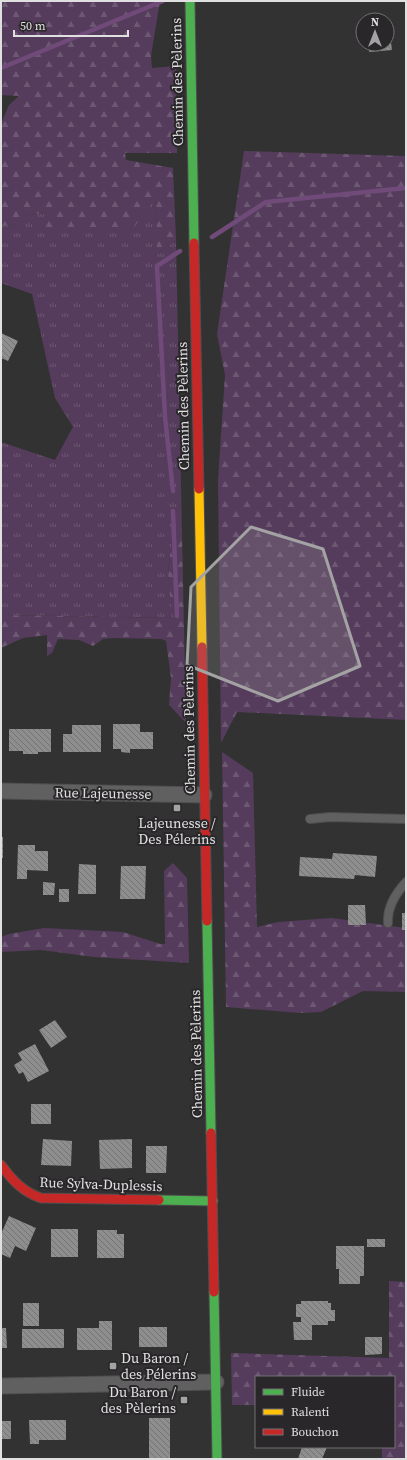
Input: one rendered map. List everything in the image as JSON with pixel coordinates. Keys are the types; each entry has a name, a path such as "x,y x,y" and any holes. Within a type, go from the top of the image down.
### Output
{"street":[{"name":"Chemin des Pèlerins","path":"190,1 217,1459"},
{"name":"Rue Lajeunesse","path":"1,791 204,794"},
{"name":"Rue Sylva-Duplessis","path":"1,1165 15,1184 30,1195 41,1198 213,1200"},
{"path":"1,1386 216,1382"}],"lane":[{"path":"310,819 330,817 406,819"},
{"path":"388,923 388,913 391,904 406,882"}],"highlighted area":[{"path":"251,527 323,549 360,666 278,701 187,665 191,587"}],"green space":[{"path":"1,1 160,1 151,56 152,68 176,66 177,153 125,153 126,160 173,168 176,240 157,254 156,198 134,227 43,231 45,213 25,215 14,225 1,226 1,124 9,105 19,96 1,95"},
{"path":"244,151 406,156 406,720 237,712 221,743 218,480 225,375 217,334"},
{"path":"156,198 158,253 176,240 182,534 172,540 168,572 173,618 1,615 1,442 55,460 73,427 55,398 32,294 1,283 1,226 14,225 24,215 46,213 43,231"},
{"path":"182,534 186,723 169,705 171,678 166,641 162,639 112,638 103,639 93,646 79,640 58,639 52,653 47,656 47,635 23,638 1,648 1,615 172,618 168,572 172,540"},
{"path":"222,752 253,773 257,927 278,922 331,918 406,928 406,992 363,991 321,1012 301,1013 226,1007"},
{"path":"173,863 187,878 189,963 94,957 41,950 1,952 1,937 9,934 44,928 123,932 160,944 165,944 164,871"},
{"path":"389,1281 406,1282 406,1459 382,1459 382,1448 395,1448 395,1376 255,1376 255,1405 232,1405 231,1353 389,1358"}],"building":[{"path":"1,333 18,341 8,361 1,358"},
{"path":"113,724 140,724 140,732 153,732 153,749 130,749 130,753 121,752 121,749 113,749"},
{"path":"72,725 101,725 101,752 63,752 63,734 72,734"},
{"path":"9,729 51,729 51,752 23,754 23,751 9,751"},
{"path":"1,837 3,837 3,858 1,858"},
{"path":"18,845 35,845 35,851 48,851 48,871 27,870 27,879 17,879"},
{"path":"333,853 377,856 375,877 355,875 354,879 299,876 300,857 332,859"},
{"path":"79,864 96,865 96,894 78,894"},
{"path":"121,866 146,866 145,899 120,899"},
{"path":"43,882 55,883 54,895 43,895"},
{"path":"59,889 69,889 69,902 59,902"},
{"path":"348,905 365,905 366,925 348,925"},
{"path":"402,913 406,913 406,930 402,930"},
{"path":"55,1020 67,1037 51,1048 39,1030"},
{"path":"35,1044 49,1071 28,1082 23,1072 19,1074 14,1065 22,1060 18,1053"},
{"path":"31,1104 51,1104 51,1124 31,1124"},
{"path":"43,1139 72,1141 71,1166 41,1165"},
{"path":"132,1139 132,1168 100,1169 99,1140"},
{"path":"146,1146 167,1146 166,1173 146,1173"},
{"path":"9,1216 36,1228 26,1251 15,1246 10,1258 1,1254 1,1234"},
{"path":"51,1229 78,1229 78,1257 51,1257"},
{"path":"97,1230 117,1230 117,1234 124,1234 124,1258 97,1258"},
{"path":"367,1239 385,1239 385,1247 367,1247"},
{"path":"336,1246 364,1246 364,1276 360,1276 360,1284 339,1284 339,1269 336,1269"},
{"path":"301,1301 328,1301 328,1303 331,1303 331,1310 335,1310 335,1321 328,1321 328,1325 312,1325 312,1340 294,1340 293,1322 301,1322 301,1317 296,1317 296,1304 301,1304"},
{"path":"23,1303 39,1303 39,1326 23,1326"},
{"path":"99,1321 112,1321 112,1350 77,1350 77,1328 99,1328"},
{"path":"139,1327 167,1327 167,1347 139,1347"},
{"path":"1,1328 6,1328 7,1348 1,1348"},
{"path":"22,1329 64,1329 64,1348 22,1348"},
{"path":"365,1337 382,1337 382,1354 365,1355"},
{"path":"149,1418 170,1418 170,1459 149,1459"},
{"path":"29,1420 66,1420 66,1440 39,1440 39,1444 30,1444"},
{"path":"1,1421 11,1421 11,1439 1,1439"},
{"path":"302,1448 327,1448 322,1459 298,1459"}],"waterway":[{"path":"1,68 163,1"},
{"path":"212,237 266,202 406,188"},
{"path":"173,491 165,417 157,266 180,251"},
{"path":"173,511 177,616"}],"traffic: fast":[{"path":"190,1 194,243"},
{"path":"207,921 211,1133"},
{"path":"159,1200 213,1201"},
{"path":"214,1292 217,1459"}],"traffic: slow":[{"path":"199,489 202,647"}],"traffic: jam":[{"path":"194,243 199,489"},
{"path":"202,647 207,921"},
{"path":"211,1133 214,1292"},
{"path":"1,1165 18,1185 41,1198 159,1200"}],"place":[{"name":"Lajeunesse / Des Pélerins","path":"177,808"},
{"name":"Du Baron / des Pélerins","path":"113,1366"},
{"name":"Du Baron / des Pèlerins","path":"184,1400"}]}
